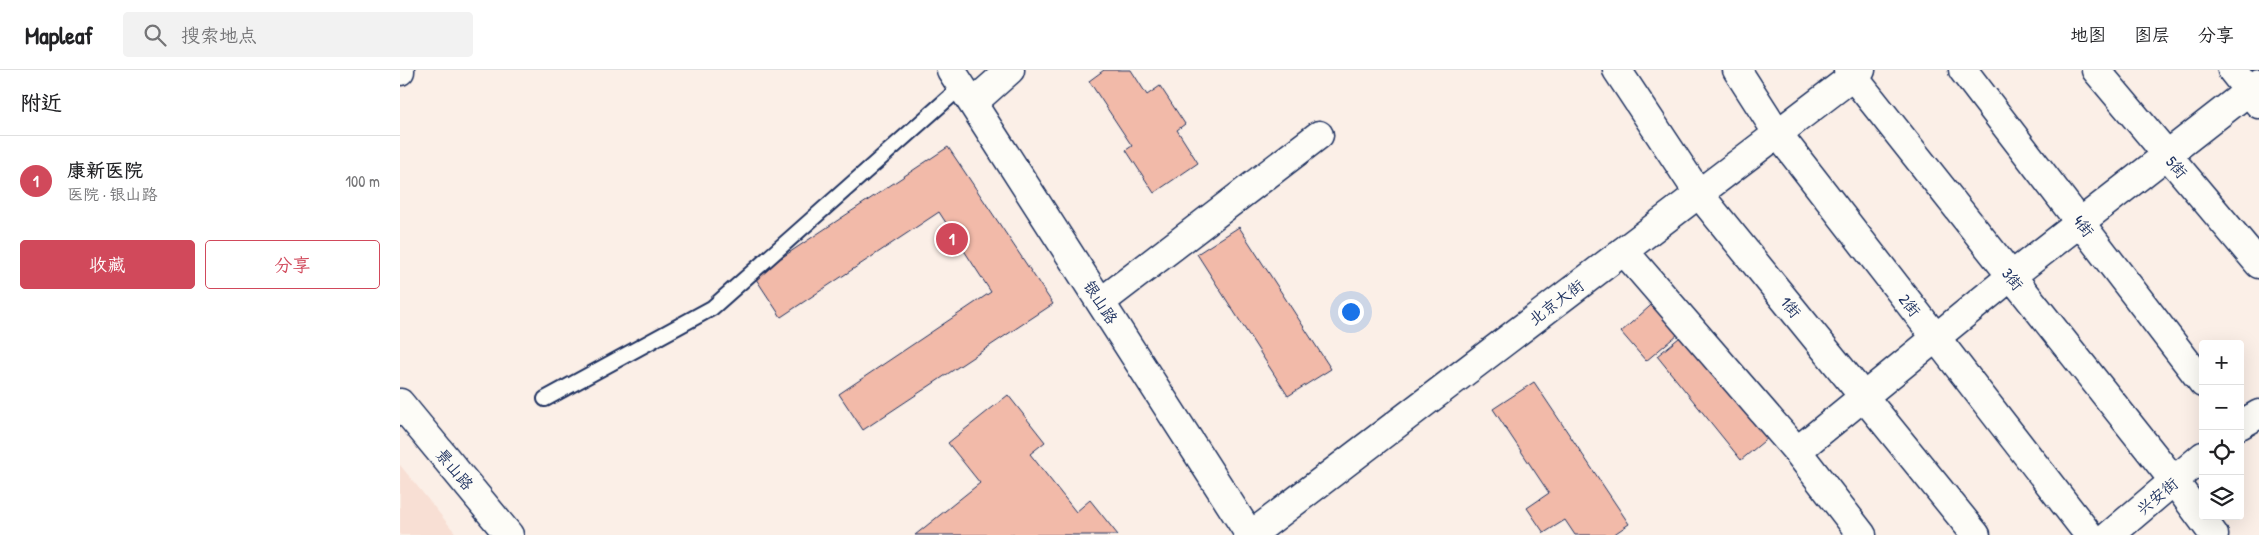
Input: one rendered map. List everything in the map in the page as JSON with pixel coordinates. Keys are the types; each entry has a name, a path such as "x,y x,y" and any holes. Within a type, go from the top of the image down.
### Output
{"street":[{"path":"962,86 1010,70"},
{"name":"1街","path":"1617,70 1699,194 1976,535"},
{"name":"2街","path":"1737,70 1778,134 2089,535"},
{"name":"4街","path":"1963,70 2199,379"},
{"name":"5街","path":"2096,70 2259,264"},
{"name":"北京大街","path":"1251,535 1778,134 1854,72"},
{"name":"3街","path":"1854,72 2011,277 2174,481 2214,535"},
{"name":"银山路","path":"962,86 1251,535"},
{"path":"1797,451 2011,277 2250,87"},
{"path":"1101,302 1319,135"},
{"path":"1624,251 1797,451 1862,535"},
{"name":"景山路","path":"400,403 509,535"},
{"path":"2244,423 2259,414"},
{"name":"兴安街","path":"2110,535 2199,459"}],"lane":[{"path":"545,399 712,308 962,86"}],"shaded area":[{"path":"400,465 457,535 400,535"}],"building":[{"path":"1104,70 1131,70 1147,95 1160,86 1185,124 1177,130 1198,163 1154,193 1126,150 1132,146 1089,81"},
{"path":"948,147 1053,304 863,430 839,394 991,292 939,212 781,317 754,276"},
{"path":"1239,227 1331,369 1288,396 1197,254"},
{"path":"1658,299 1684,329 1646,361 1621,332"},
{"path":"1685,333 1769,437 1741,460 1657,356"},
{"path":"1534,382 1629,524 1613,535 1575,535 1565,520 1544,533 1527,508 1549,493 1493,409"},
{"path":"1008,395 1045,442 1030,454 1076,512 1090,500 1118,535 915,535 980,483 948,443"}],"place":[{"name":"康新医院","path":"952,239"}]}
